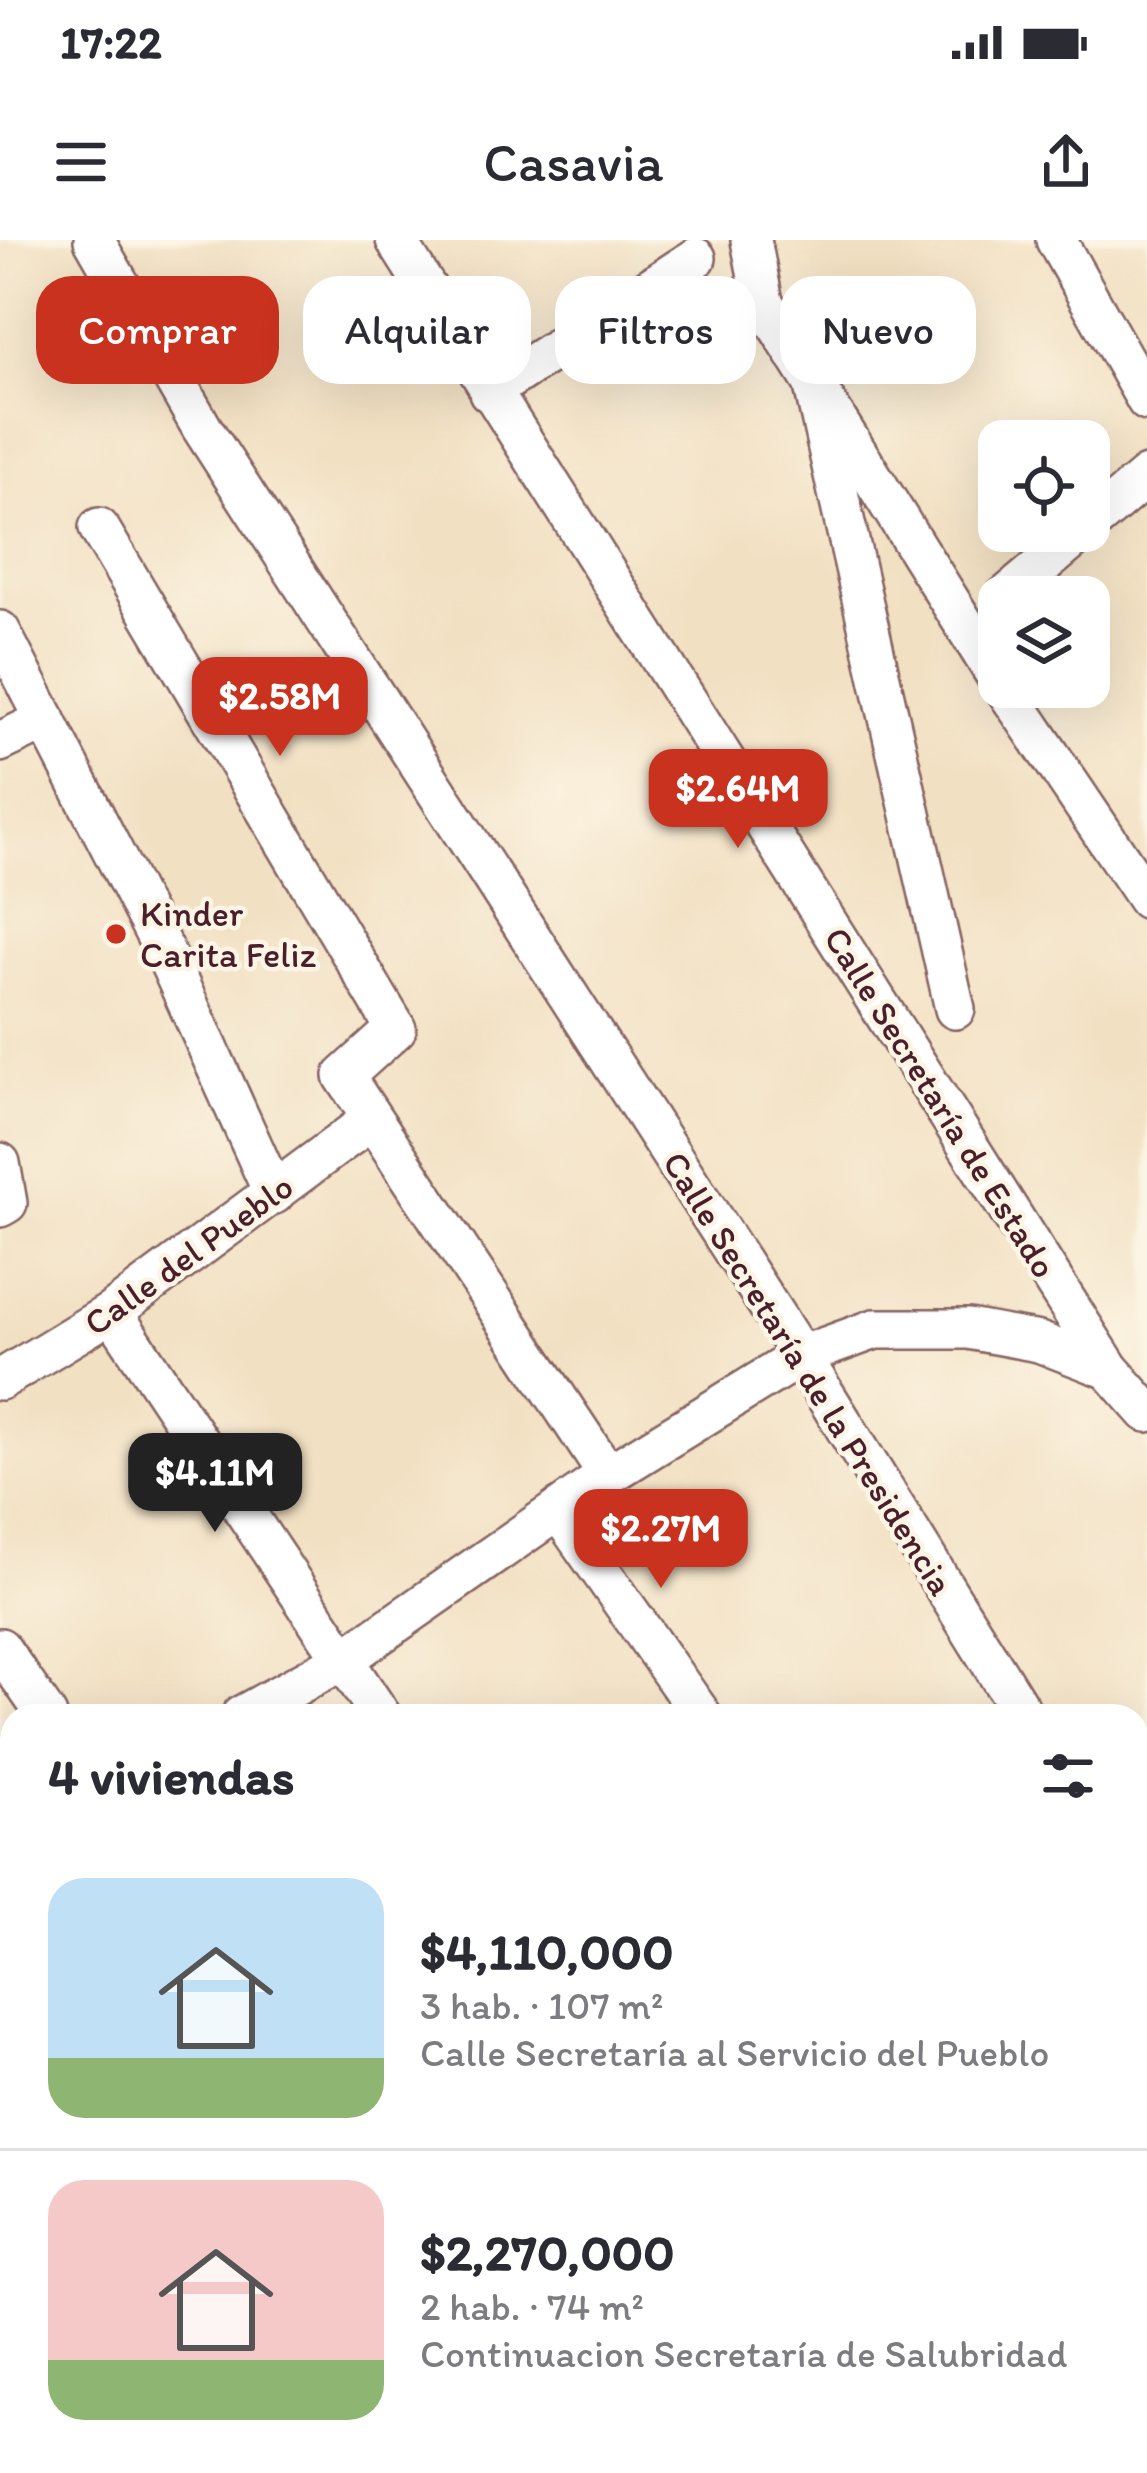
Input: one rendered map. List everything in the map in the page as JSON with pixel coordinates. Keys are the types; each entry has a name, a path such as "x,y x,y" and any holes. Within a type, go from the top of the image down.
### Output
{"street":[{"name":"Calle Secretaría de la Presidencia","path":"94,240 202,428 801,1356 1017,1704"},
{"name":"Calle Secretaría de Estado","path":"396,240 1109,1370 1147,1412"},
{"path":"751,240 763,302 978,649"},
{"path":"1056,240 1147,401"},
{"path":"489,392 690,249 763,302"},
{"path":"815,391 955,1009"},
{"path":"1110,508 1147,476"},
{"path":"99,528 396,1029 344,1076 608,1475"},
{"path":"1030,576 1058,552"},
{"path":"966,631 978,621"},
{"path":"0,631 165,953 274,1194"},
{"path":"1018,708 1147,899"},
{"path":"0,742 46,719"},
{"name":"Calle del Pueblo","path":"0,1380 112,1312 370,1120"},
{"path":"0,1163 8,1203 0,1207"},
{"path":"112,1312 373,1704"},
{"path":"263,1704 343,1660 608,1475 801,1356 875,1329 968,1329 1039,1342 1109,1370"},
{"path":"558,1510 694,1704"},
{"path":"0,1648 39,1704"}],"place":[{"name":"Kinder Carita Feliz","path":"116,934"}]}
